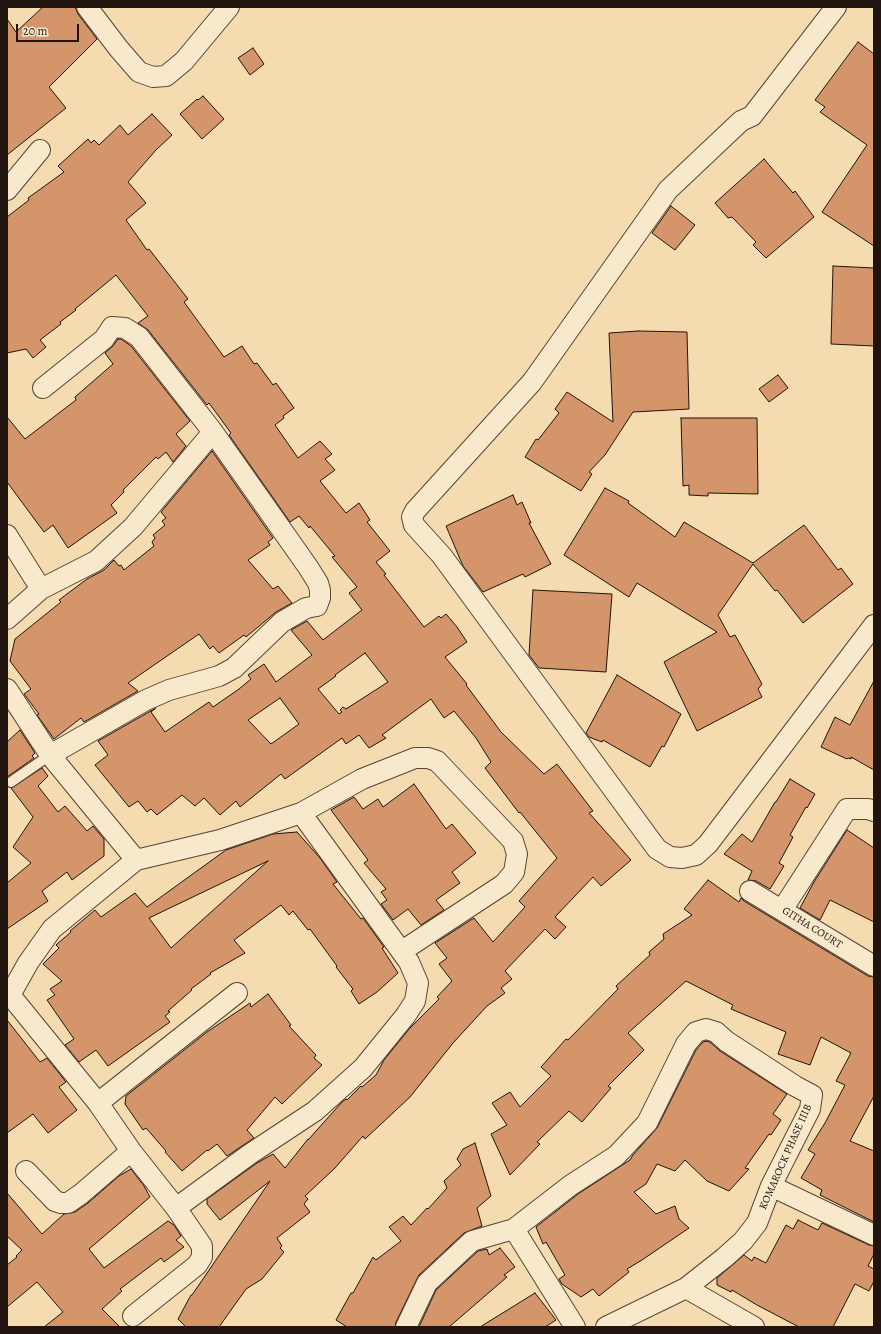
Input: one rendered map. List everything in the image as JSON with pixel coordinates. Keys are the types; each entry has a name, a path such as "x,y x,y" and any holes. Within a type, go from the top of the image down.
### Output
{"street":[{"path":"87,7 119,49 139,72 153,77 166,76 184,61 229,7"},
{"path":"836,7 752,116 741,121 668,190 532,382 415,510 412,517 414,525 442,556 656,849 670,857 682,858 696,855 708,844 874,625"},
{"path":"7,190 40,150"},
{"path":"43,388 104,338 112,327 125,328 139,337 213,432 318,583 320,590 320,598 317,606 306,608 282,622 234,668 220,676 169,690 146,700 50,755"},
{"path":"7,619 41,589 96,561 133,527 213,432"},
{"path":"7,535 41,589"},
{"path":"7,689 50,755 136,860"},
{"path":"133,1316 197,1265 202,1257 202,1246 176,1208 131,1151 98,1103 8,996 52,930 136,860 220,840 301,813 362,779 415,758 428,758 437,761 513,840 517,854 514,872 504,884 402,951"},
{"path":"782,910 846,809 868,809 874,811"},
{"path":"176,1208 250,1154 315,1111 363,1068 406,1015 415,1000 418,982 409,962 301,813"},
{"name":"GITHA COURT","path":"750,891 874,966"},
{"path":"98,1103 237,993"},
{"name":"KOMAROCK PHASE IIIB","path":"406,1327 427,1283 472,1241 514,1229 571,1185 616,1156 647,1123 686,1044 696,1032 706,1029 716,1032 726,1041 795,1086 812,1095 810,1109 771,1186 757,1223 743,1241 686,1288 606,1327"},
{"path":"26,1171 55,1201 61,1203 68,1202 81,1194 131,1151"},
{"path":"771,1186 874,1235"},
{"path":"514,1229 575,1327"},
{"path":"686,1288 754,1327"}],"lane":[{"path":"11,782 50,755"}],"building":[{"path":"43,7 75,7 78,14 97,39 49,87 66,108 7,155 7,19 16,32"},
{"path":"858,42 874,54 874,246 822,212 867,145 820,112 825,107 815,100"},
{"path":"253,48 264,64 250,75 238,58"},
{"path":"203,96 224,119 202,139 180,114 197,99 198,100"},
{"path":"152,114 172,135 156,150 128,182 146,203 126,220 147,250 149,249 188,299 184,302 224,357 242,346 254,364 257,363 273,385 276,383 294,408 283,416 284,418 275,425 298,458 320,441 332,454 325,459 335,470 320,481 346,513 359,503 370,520 367,522 390,551 376,562 386,574 384,575 424,627 439,616 441,618 446,614 457,627 467,642 445,657 467,684 466,685 501,732 544,774 557,764 593,811 589,813 631,860 601,886 593,877 555,917 566,927 555,939 545,929 505,971 512,979 501,988 505,993 487,1006 453,1043 410,1097 365,1139 363,1136 335,1168 305,1196 308,1199 304,1204 310,1212 277,1238 282,1246 280,1248 284,1252 262,1279 246,1289 219,1327 186,1327 178,1319 191,1295 270,1181 220,1220 207,1204 207,1199 257,1163 273,1154 285,1168 308,1139 342,1102 346,1099 347,1100 361,1086 362,1087 376,1075 384,1060 410,1028 439,999 437,997 452,981 439,964 447,958 435,943 474,918 493,942 525,907 519,901 557,858 520,812 519,813 485,768 491,762 476,738 454,711 444,718 431,699 382,735 386,738 369,748 359,735 346,744 342,738 285,779 281,774 240,807 236,801 220,815 204,798 195,806 182,795 157,815 151,809 147,812 138,801 129,807 95,765 108,755 98,741 156,708 151,712 165,732 209,702 213,707 251,679 248,675 264,664 276,682 312,655 291,630 307,621 323,640 362,610 349,593 357,587 332,557 335,556 310,526 309,528 299,516 290,522 229,435 231,433 209,403 207,405 148,330 138,323 148,316 116,275 60,322 61,324 40,340 46,347 33,358 26,349 7,353 7,217 29,200 28,198 64,172 58,166 88,139 91,143 94,140 99,145 120,125 128,135","holes":["365,653 388,682 346,709 343,707 340,710 342,712 339,714 318,689","280,698 299,724 271,744 248,720"]},
{"path":"764,159 793,193 795,191 814,217 766,258 753,245 756,242 732,217 728,218 715,203"},
{"path":"671,206 695,225 675,250 652,233"},
{"path":"833,266 874,268 874,346 831,344"},
{"path":"638,331 687,332 689,409 633,412 605,455 589,472 592,474 581,491 525,457 536,439 538,440 559,413 555,409 567,392 613,422 609,333"},
{"path":"118,339 121,339 131,346 190,421 176,434 186,446 173,462 166,452 158,459 156,457 123,490 124,492 111,505 117,513 68,548 53,525 44,532 7,482 7,417 25,439 76,400 75,397 113,364 105,353"},
{"path":"778,375 788,388 769,402 759,389"},
{"path":"681,418 757,418 758,494 708,493 708,496 689,495 689,485 683,486"},
{"path":"212,451 273,538 268,542 270,545 248,560 273,589 278,586 292,603 276,612 246,637 244,635 219,653 213,646 210,649 199,634 128,683 138,691 84,722 81,718 54,739 37,715 39,714 24,694 31,689 10,661 15,639 61,602 59,600 87,579 104,570 114,560 119,566 121,565 124,570 154,546 152,542 155,538 153,535 165,525 162,521 166,518 161,512"},
{"path":"605,488 629,501 628,503 675,537 684,522 753,563 804,525 838,570 841,568 853,584 803,623 777,590 775,591 753,564 718,615 730,637 735,635 762,684 758,689 762,697 697,731 664,662 717,632 637,583 629,597 564,555"},
{"path":"513,495 517,505 522,502 531,523 529,523 551,564 525,577 523,574 483,592 463,566 446,526"},
{"path":"533,590 612,594 606,672 539,668 529,655"},
{"path":"617,675 681,714 664,747 662,746 650,767 603,740 602,742 589,737 586,733"},
{"path":"874,681 874,770 851,757 851,759 847,759 821,747 835,717 850,725"},
{"path":"20,730 35,753 32,756 34,758 7,777 7,742"},
{"path":"42,768 48,776 38,786 58,812 65,806 87,831 93,826 104,839 104,856 72,880 67,872 42,891 48,901 7,929 7,883 31,863 13,847 33,817 11,788"},
{"path":"790,779 815,794 790,835 793,837 779,863 784,866 770,889 756,881 748,880 752,871 724,854 742,834 752,842"},
{"path":"414,784 446,829 452,824 476,853 452,872 460,883 436,900 444,910 421,925 408,909 393,920 381,904 387,900 381,892 386,889 364,863 368,860 331,810 354,797 363,809 378,799 383,807"},
{"path":"847,830 874,848 874,922 830,900 820,920 800,908 814,882"},
{"path":"297,832 320,858 337,882 333,884 361,919 363,918 384,947 382,948 398,973 377,992 359,1004 351,991 353,989 310,929 308,930 293,911 289,915 281,905 234,940 245,953 210,973 211,974 191,989 192,990 168,1011 170,1012 165,1016 170,1022 108,1066 96,1050 79,1062 65,1045 74,1039 47,1000 55,995 50,989 62,981 43,964 59,948 56,945 95,910 101,917 135,893 147,907 226,850 273,834","holes":["268,861 171,948 149,918"]},
{"path":"708,880 739,902 741,898 868,976 874,977 874,1096 850,1141 874,1151 874,1222 820,1195 822,1190 801,1178 815,1154 808,1150 825,1123 845,1085 836,1081 851,1053 821,1037 810,1065 778,1054 786,1032 731,1009 733,1005 686,981 628,1033 644,1050 608,1086 611,1088 582,1122 569,1111 537,1142 540,1144 510,1175 491,1134 507,1125 492,1103 510,1092 520,1107 551,1076 541,1067 566,1039 568,1040 618,989 616,986 650,955 649,952 664,939 663,934 692,915 684,909"},
{"path":"268,994 291,1025 289,1026 316,1055 314,1058 322,1065 282,1104 275,1097 247,1130 254,1138 227,1156 217,1144 208,1151 207,1150 182,1171 146,1128 143,1130 125,1104 126,1096 207,1032 250,1003 251,1007"},
{"path":"7,1020 40,1062 47,1058 66,1082 59,1087 77,1110 48,1133 33,1114 7,1133"},
{"path":"703,1042 710,1042 720,1051 787,1094 773,1114 781,1120 745,1168 749,1169 729,1191 707,1181 685,1160 675,1171 657,1164 646,1184 634,1192 656,1214 675,1206 679,1219 689,1228 627,1269 629,1272 599,1296 593,1289 581,1297 562,1284 559,1279 565,1275 546,1242 543,1244 536,1227 578,1194 630,1160 657,1128 696,1050"},
{"path":"475,1143 491,1196 477,1208 482,1226 464,1233 419,1275 395,1327 347,1327 336,1320 373,1257 376,1260 401,1241 389,1227 403,1216 411,1225 427,1208 428,1209 447,1188 444,1181 461,1165 457,1159 463,1149"},
{"path":"131,1169 144,1186 150,1197 89,1249 104,1268 168,1221 174,1225 181,1236 176,1240 184,1247 164,1262 161,1258 120,1289 122,1291 102,1309 120,1327 44,1327 63,1312 37,1282 7,1307 7,1265 17,1257 16,1256 22,1250 7,1236 7,1193 42,1234 64,1214 75,1212 88,1203 119,1176"},
{"path":"798,1220 818,1230 822,1223 874,1246 874,1254 868,1266 874,1269 874,1281 869,1291 855,1284 833,1327 799,1327 732,1290 731,1292 717,1285 717,1278 744,1255 752,1261 754,1257 766,1263 786,1225 793,1229"},
{"path":"500,1248 515,1267 504,1275 507,1277 449,1327 419,1327 436,1290 478,1251 487,1249 489,1255"},
{"path":"535,1293 556,1320 545,1327 480,1327"}]}
